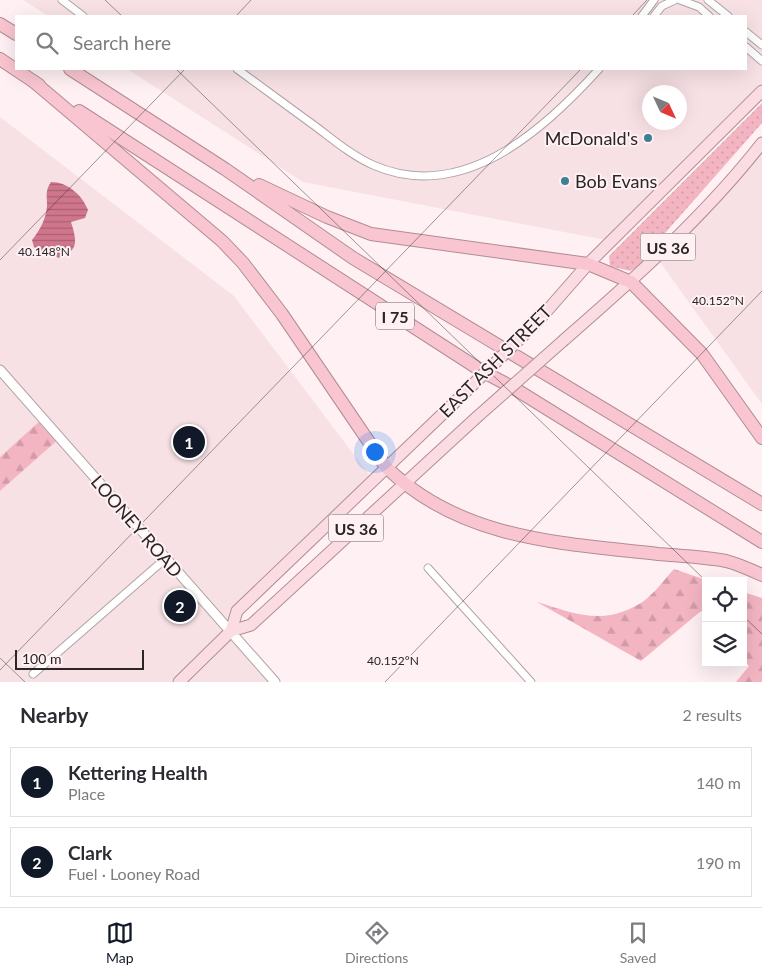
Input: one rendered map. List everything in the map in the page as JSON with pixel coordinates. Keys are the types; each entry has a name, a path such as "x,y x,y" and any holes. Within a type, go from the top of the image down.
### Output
{"highway":[{"path":"0,24 15,33"},
{"name":"I 75","path":"0,59 15,69"},
{"name":"I 75","path":"16,70 226,208 482,372 512,387 762,542"},
{"name":"I 75","path":"72,70 225,169 352,258 762,504"},
{"path":"33,81 222,241 244,263 282,314 386,467 404,485 465,519 498,531 541,540 728,562 762,575"},
{"path":"225,169 327,217 371,234 588,264 632,282 702,354 762,438"}],"main road":[{"name":"EAST ASH STREET","path":"180,682 231,631 237,611 538,321 588,264 762,91"},
{"name":"EAST ASH STREET","path":"231,631 251,625 477,417 632,282 694,222 762,143"}],"street":[{"path":"62,0 82,15"},
{"path":"643,15 654,0"},
{"path":"655,15 662,6 675,0"},
{"path":"680,0 699,8 708,15"},
{"path":"694,0 699,8"},
{"path":"708,0 727,15"},
{"path":"747,33 762,45"},
{"path":"747,48 762,61"},
{"path":"238,70 365,161 396,173 432,176 469,169 513,145 557,112 599,70"},
{"name":"LOONEY ROAD","path":"0,370 275,682"},
{"path":"32,674 165,558"},
{"path":"428,568 531,682"}],"shaded area":[{"path":"23,0 762,0 762,91 611,241 303,182 129,70 747,70 747,15 46,15"},
{"path":"0,117 234,296 373,480 237,611 231,631 275,682 0,682 0,491 60,438 43,418 0,457"},
{"path":"762,143 762,404 657,258"},
{"path":"51,182 63,184 74,190 88,210 85,218 71,222 75,245 70,252 58,258 51,251 41,252 34,247 32,240 44,220 47,206 47,191"}],"green space":[{"path":"762,103 762,123 666,232 639,266 630,271 610,266 609,256"},
{"path":"43,418 60,438 0,491 0,457"},
{"path":"674,569 702,579 702,612 641,661 537,602 577,614 602,616 627,610 641,603 654,592"},
{"path":"747,593 762,598 762,682 736,682 749,666 747,664"}],"place":[{"name":"McDonald's","path":"648,138"},
{"name":"Bob Evans","path":"565,181"},
{"name":"Kettering Health","path":"189,442"},
{"name":"Clark","path":"180,606"}]}
